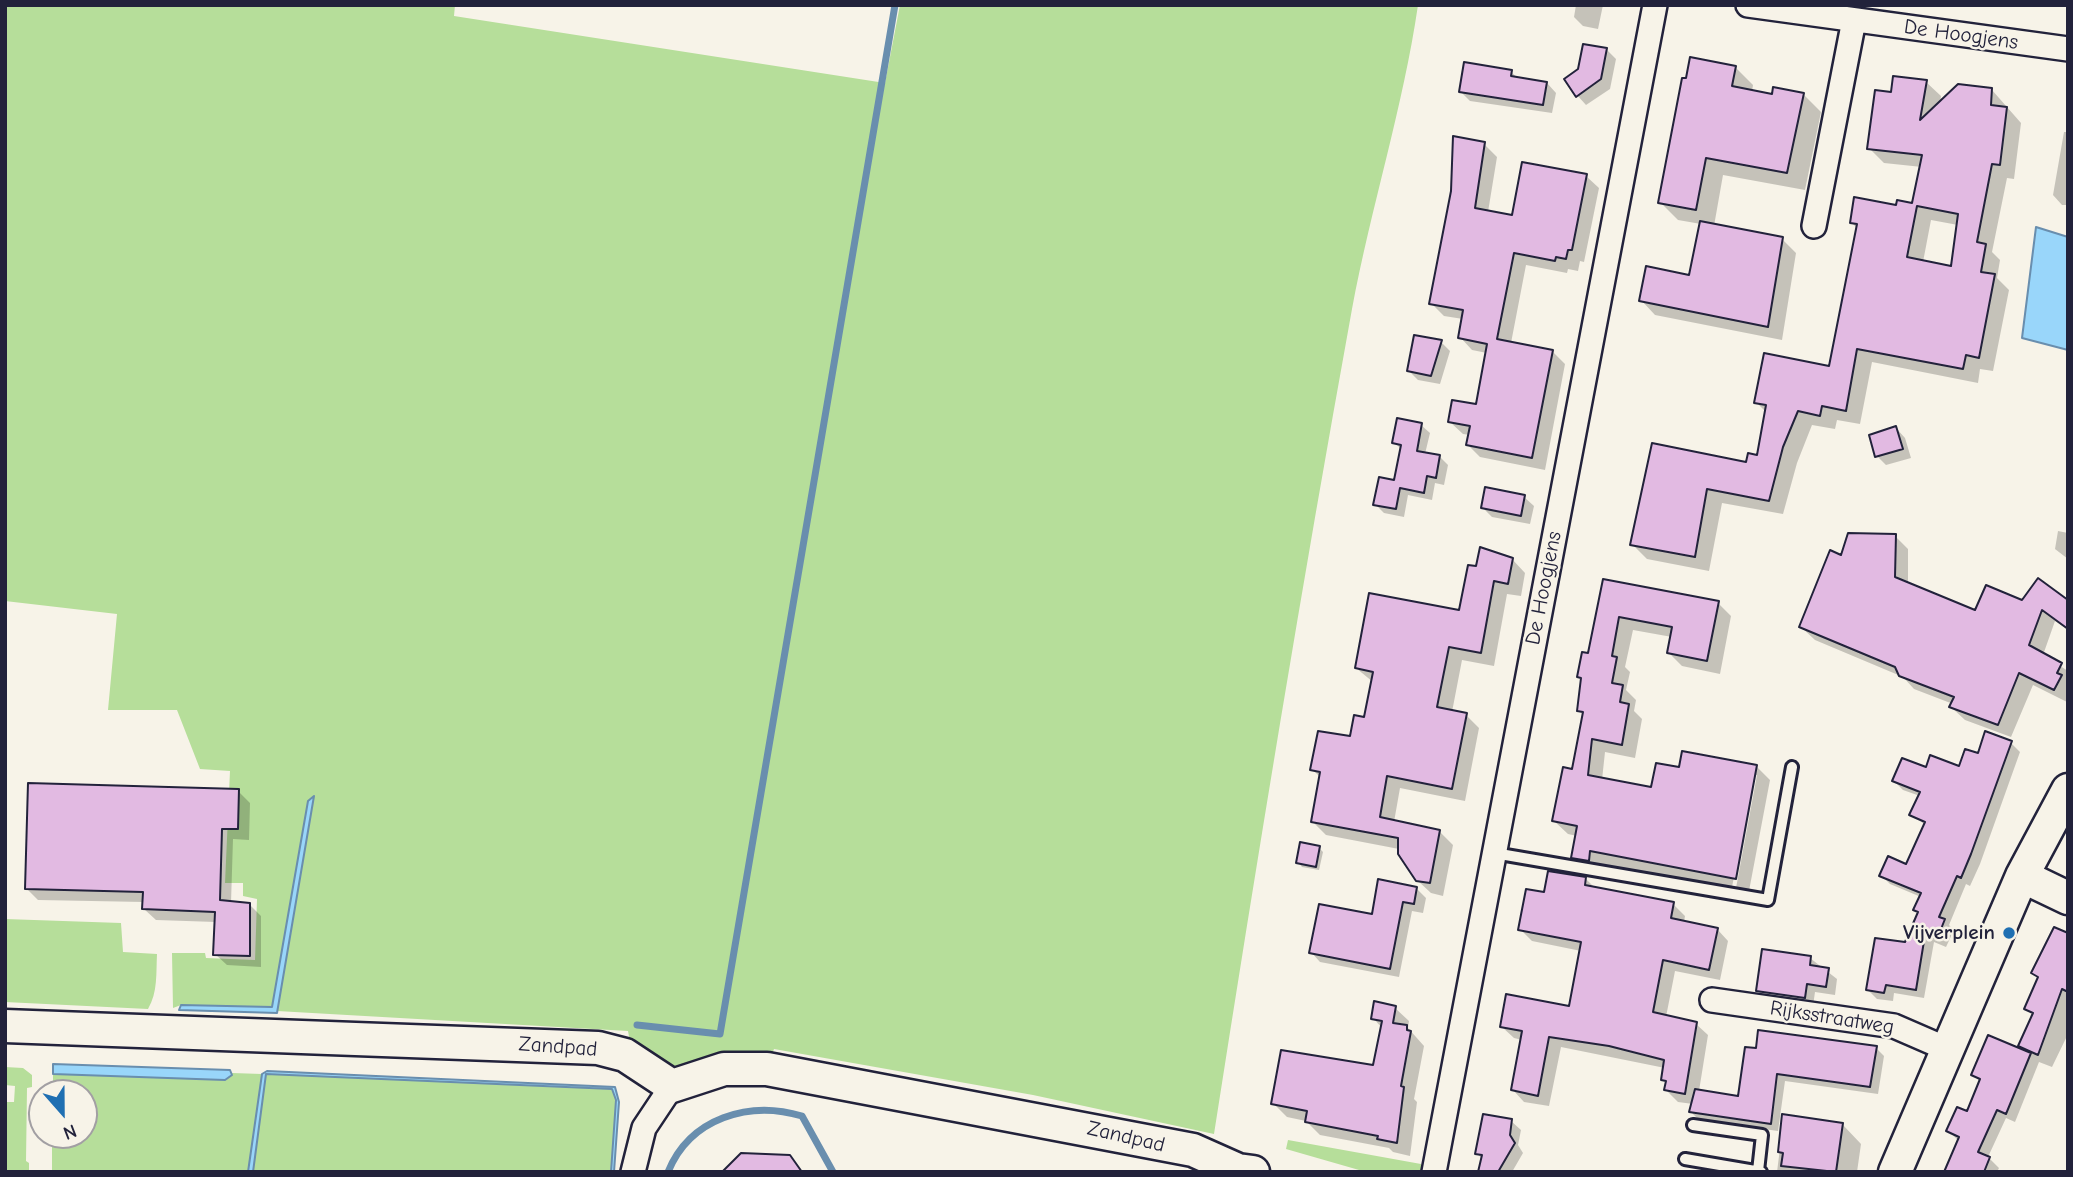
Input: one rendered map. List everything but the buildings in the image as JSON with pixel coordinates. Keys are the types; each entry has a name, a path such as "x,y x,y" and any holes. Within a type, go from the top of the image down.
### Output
{"street":[{"name":"De Hoogjens","path":"1434,1172 1655,5"},
{"name":"De Hoogjens","path":"1748,5 2068,49"},
{"path":"1814,226 1854,20"},
{"path":"1895,1172 2022,876 2068,790"},
{"path":"2022,876 2068,898"},
{"name":"Rijksstraatweg","path":"1712,1000 1894,1026 1947,1049"},
{"name":"Zandpad","path":"5,1026 598,1048 625,1055 661,1082 672,1086 724,1069 766,1069 1193,1150 1238,1170 1253,1172"},
{"path":"633,1172 645,1128 672,1086"}],"lane":[{"path":"1494,853 1768,900 1792,767"},
{"path":"1685,1159 1759,1171 1762,1135 1693,1125"}],"green space":[{"path":"5,5 455,5 454,16 885,83 900,5 1418,5 1404,82 1352,309 1280,722 1214,1134 1033,1095 774,1049 770,1060 673,1067 666,1066 630,1042 628,1031 277,1011 314,796 308,801 272,1007 181,1005 173,1008 172,953 205,953 206,958 255,960 257,899 243,896 243,883 225,883 230,771 200,769 177,710 108,710 117,614 5,601"},
{"path":"5,919 121,923 123,952 157,954 155,989 148,1009 5,1002"},
{"path":"5,1067 23,1068 32,1075 32,1079 28,1079 27,1088 26,1161 29,1163 29,1172 5,1172 5,1102 14,1102 15,1086 5,1085"},
{"path":"232,1073 262,1074 248,1172 52,1172 52,1149 98,1149 98,1079 53,1079 53,1074 225,1080"},
{"path":"265,1074 612,1089 616,1100 611,1172 253,1172"},
{"path":"1288,1140 1421,1164 1423,1168 1421,1172 1366,1172 1286,1149"}],"water":[{"path":"2036,227 2068,237 2068,350 2022,338"},
{"path":"314,796 277,1013 179,1010 181,1005 272,1007 308,801"},
{"path":"53,1064 230,1070 232,1075 225,1080 53,1074"},
{"path":"267,1071 615,1087 619,1102 614,1172 611,1172 616,1100 612,1089 266,1074 253,1172 248,1172 262,1074"}],"waterway":[{"path":"637,1025 720,1034 895,5"},
{"path":"668,1172 678,1153 706,1126 742,1112 762,1110 802,1116 833,1172"}],"place":[{"name":"Vijverplein","path":"2009,933"}]}
